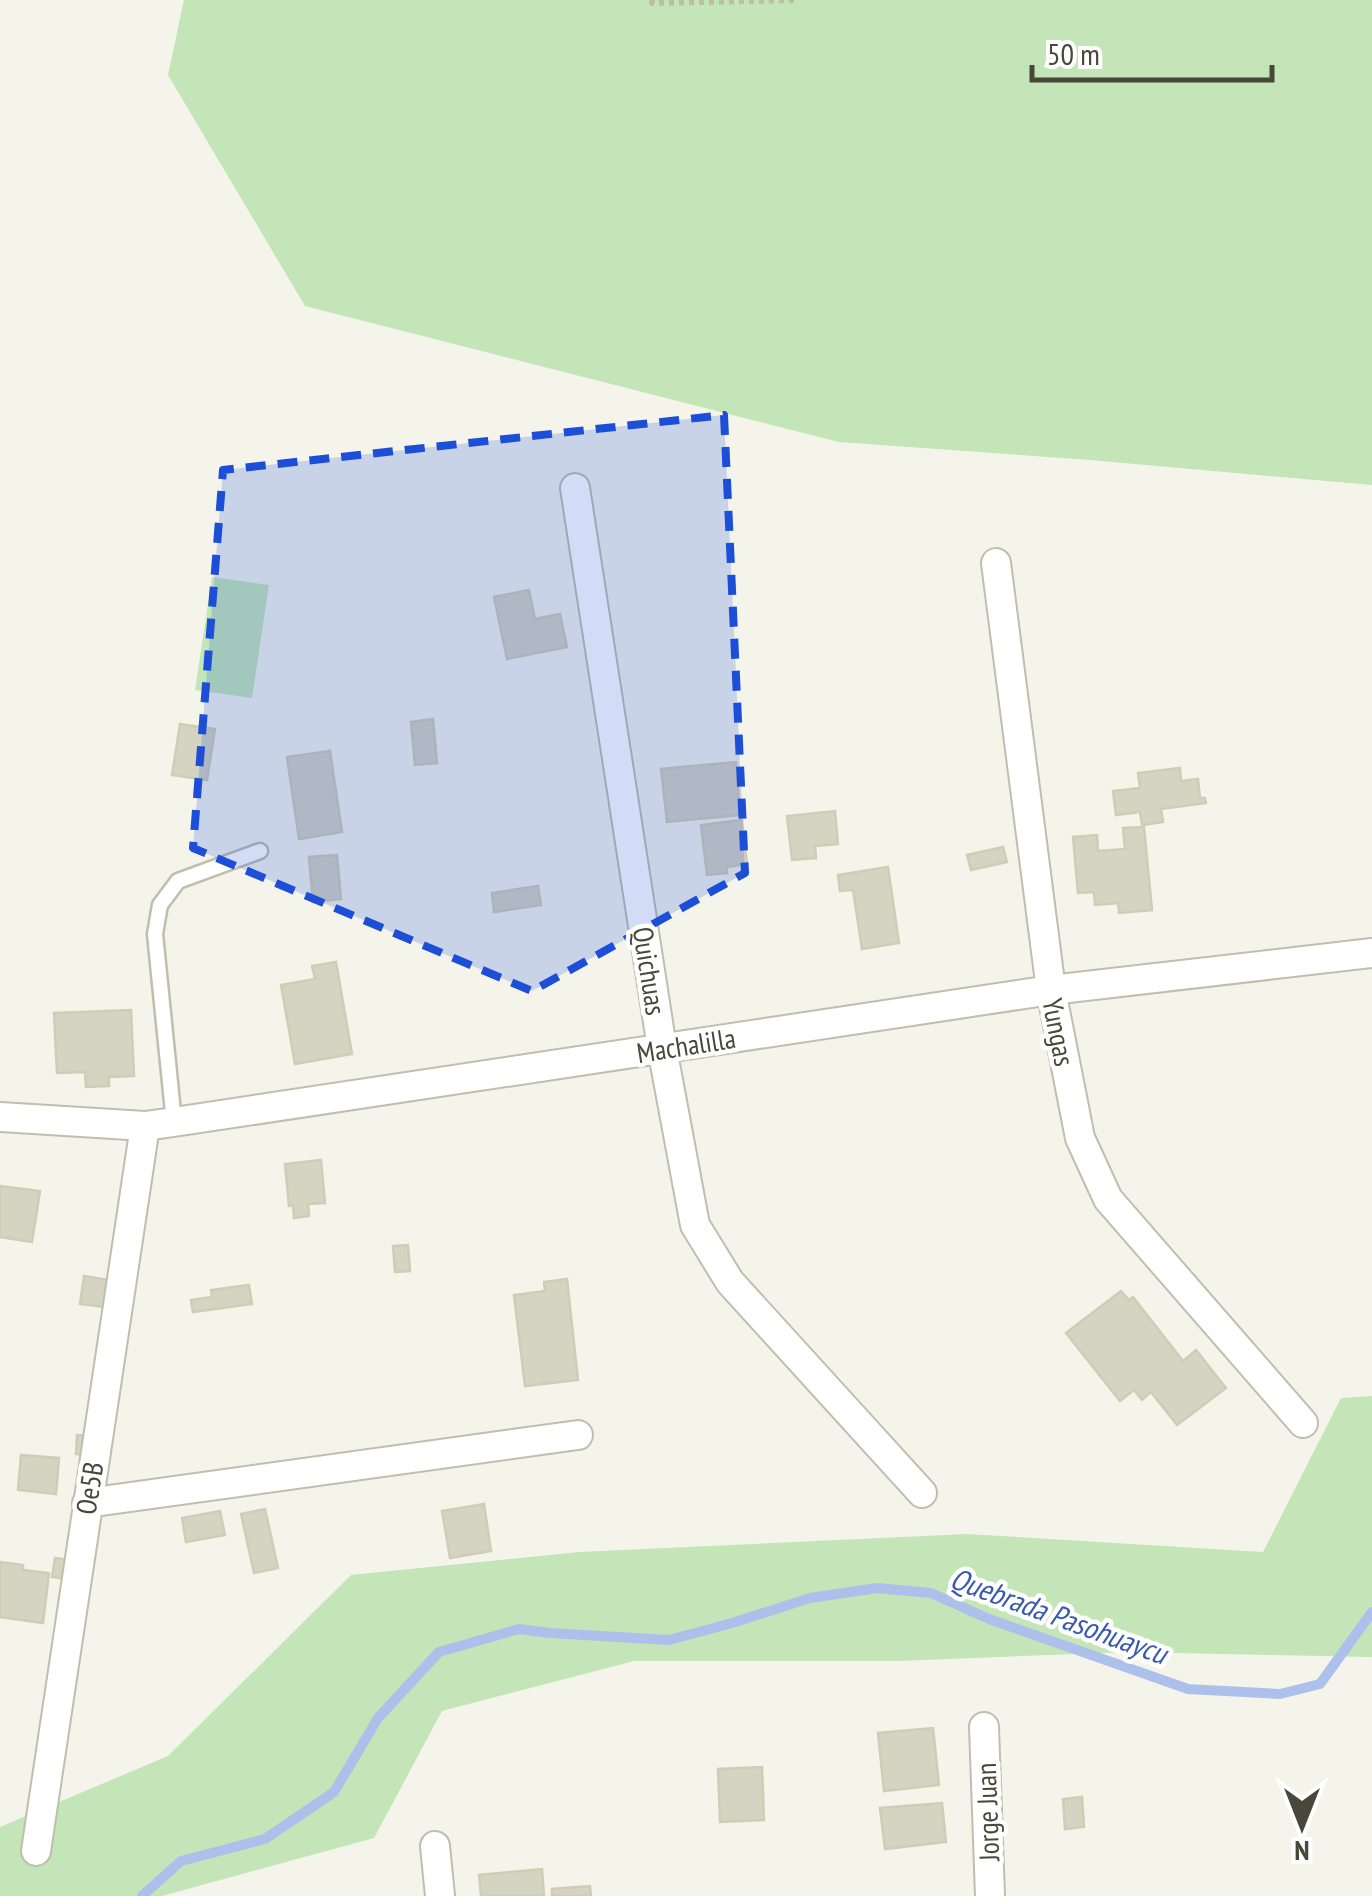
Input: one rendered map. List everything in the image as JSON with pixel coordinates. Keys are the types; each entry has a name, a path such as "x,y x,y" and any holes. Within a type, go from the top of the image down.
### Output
{"street":[{"name":"Quichuas","path":"575,488 662,1048 695,1226 730,1282 922,1493"},
{"name":"Yungas","path":"996,563 1051,990 1080,1138 1108,1199 1304,1423"},
{"name":"Machalilla","path":"0,1117 145,1126 1051,990 1372,953"},
{"name":"Oe5B","path":"36,1851 145,1126"},
{"path":"87,1503 578,1435"},
{"name":"Jorge Juan","path":"984,1727 990,1896"},
{"path":"435,1846 440,1896"}],"lane":[{"path":"174,1122 155,934 160,905 178,881 260,851"}],"path":[{"path":"652,0 796,0"}],"highlighted area":[{"path":"724,415 745,873 532,991 193,848 223,470"}],"green space":[{"path":"184,0 1372,0 1372,485 839,442 305,306 168,75"},
{"path":"212,577 269,585 252,698 195,690"},
{"path":"1372,1396 1372,1657 1126,1652 898,1661 634,1661 442,1711 374,1838 162,1896 0,1896 0,1827 168,1756 351,1575 579,1552 967,1534 1263,1552 1341,1398"}],"building":[{"path":"529,590 535,619 560,614 567,647 507,659 494,597"},
{"path":"433,719 437,763 415,765 411,722"},
{"path":"180,724 215,729 207,780 172,775"},
{"path":"330,751 342,832 299,839 287,757"},
{"path":"736,762 740,815 667,822 661,769"},
{"path":"1180,768 1181,781 1198,779 1200,798 1205,798 1206,803 1161,809 1163,822 1142,825 1140,812 1116,815 1113,791 1140,788 1138,773"},
{"path":"835,811 838,844 815,846 816,858 792,860 787,816"},
{"path":"742,820 747,864 727,867 727,873 707,875 701,825"},
{"path":"1144,827 1152,910 1119,913 1118,903 1095,905 1094,892 1078,893 1073,837 1097,835 1098,851 1125,849 1123,828"},
{"path":"1003,847 1007,862 971,870 967,855"},
{"path":"337,855 341,899 313,902 309,857"},
{"path":"888,867 899,943 862,949 853,890 840,891 838,875"},
{"path":"538,886 541,905 494,912 492,893"},
{"path":"336,962 352,1054 295,1064 281,985 315,979 312,966"},
{"path":"131,1010 134,1076 109,1077 109,1086 86,1087 85,1072 57,1073 54,1013"},
{"path":"321,1160 325,1203 308,1204 309,1216 294,1218 285,1164"},
{"path":"0,1186 40,1191 32,1242 0,1237"},
{"path":"408,1245 410,1271 395,1272 393,1246"},
{"path":"84,1276 109,1280 105,1307 80,1304"},
{"path":"567,1279 578,1380 525,1386 514,1295 545,1291 544,1282"},
{"path":"249,1285 252,1304 193,1312 191,1300 212,1297 211,1290"},
{"path":"1121,1291 1129,1300 1133,1297 1183,1361 1196,1350 1226,1388 1177,1425 1151,1392 1142,1400 1134,1390 1120,1401 1066,1333"},
{"path":"77,1435 91,1436 89,1456 76,1454"},
{"path":"21,1455 59,1458 56,1494 18,1490"},
{"path":"484,1504 491,1551 450,1558 442,1511"},
{"path":"265,1509 278,1568 254,1573 241,1514"},
{"path":"220,1511 225,1535 186,1542 182,1518"},
{"path":"55,1558 70,1560 68,1579 52,1577"},
{"path":"0,1562 49,1573 43,1623 0,1617"},
{"path":"933,1728 939,1785 884,1791 878,1733"},
{"path":"762,1767 764,1820 720,1822 718,1769"},
{"path":"1082,1797 1084,1827 1065,1829 1063,1799"},
{"path":"942,1803 946,1842 885,1849 880,1808"},
{"path":"542,1869 544,1896 481,1896 479,1875"},
{"path":"590,1886 591,1896 552,1896 552,1889"}],"waterway":[{"name":"Quebrada Pasohuaycu","path":"142,1896 181,1861 265,1839 334,1792 378,1718 439,1652 519,1629 669,1640 810,1598 877,1588 931,1593 989,1619 1188,1689 1280,1694 1320,1684 1372,1612"}]}
